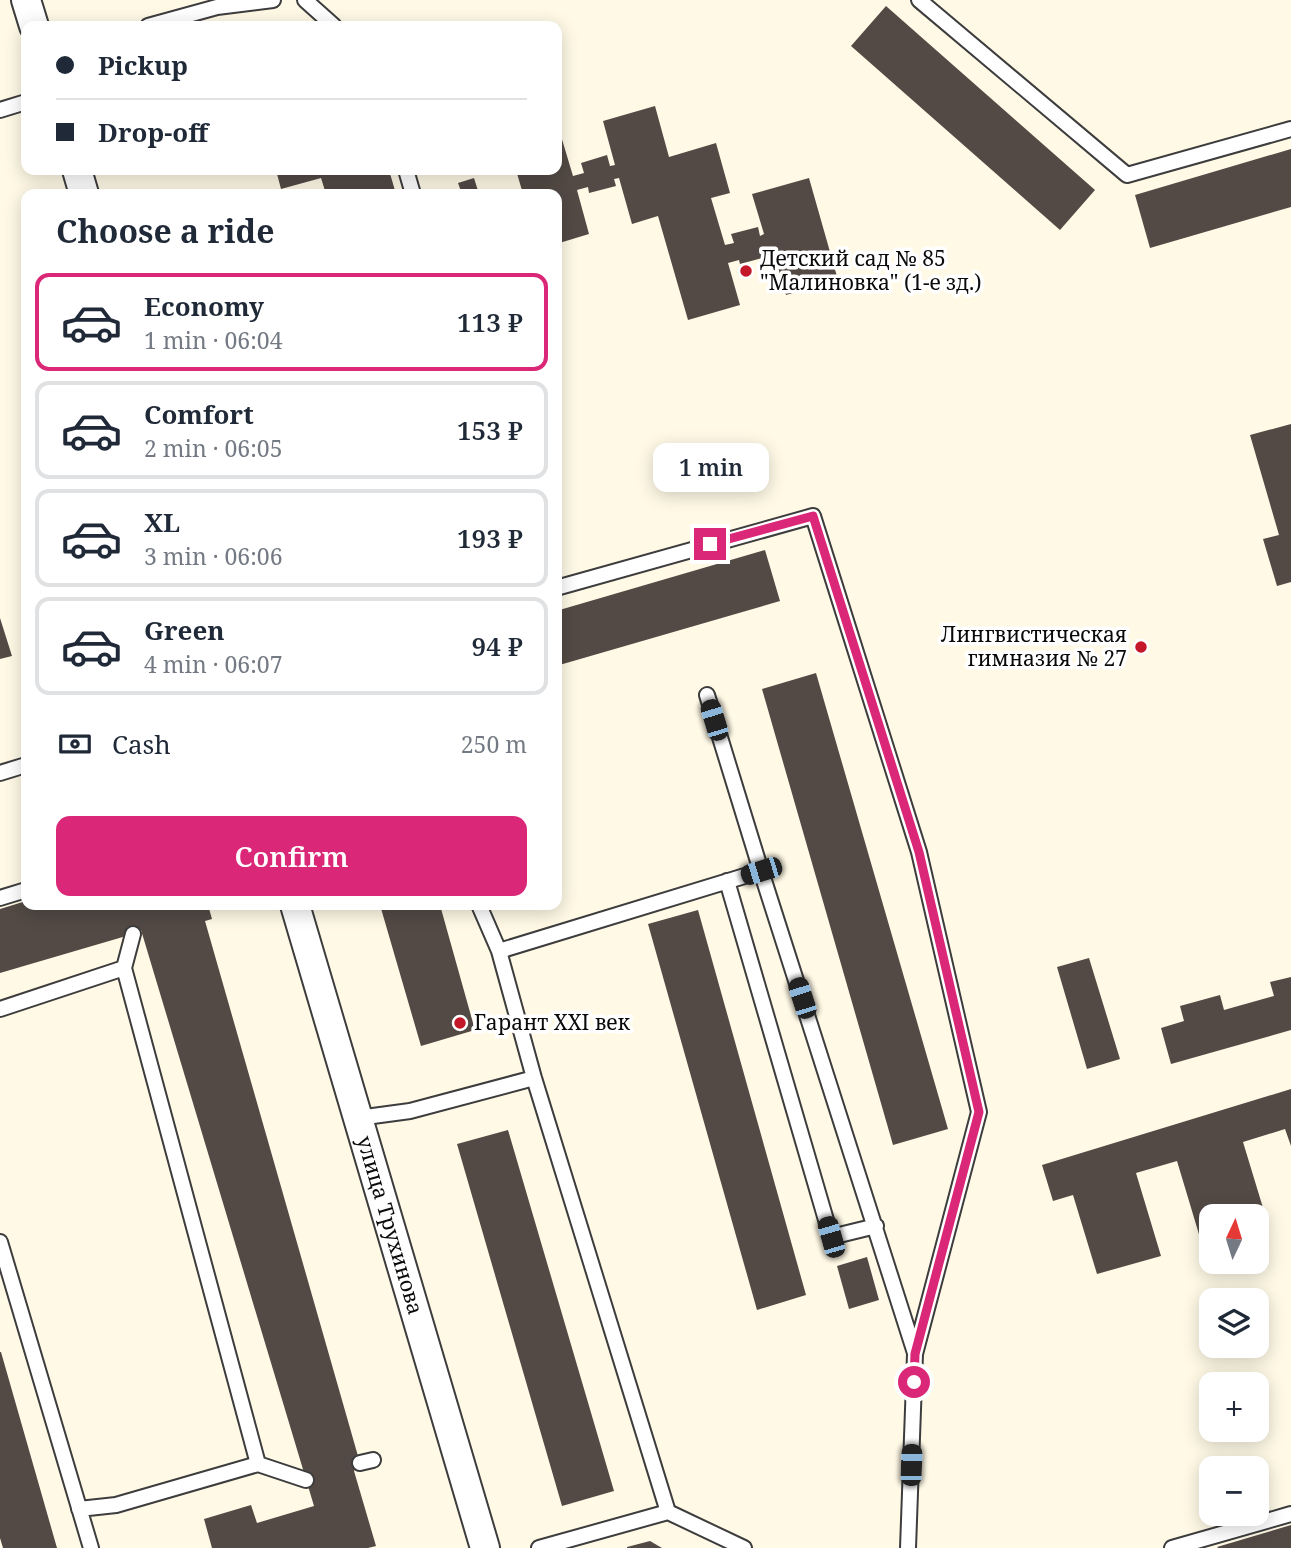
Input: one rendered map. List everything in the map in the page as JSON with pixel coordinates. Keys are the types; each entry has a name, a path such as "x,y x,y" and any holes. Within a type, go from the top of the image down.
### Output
{"street":[{"path":"26,0 32,21"},
{"name":"улица Трухинова","path":"296,910 485,1548"}],"lane":[{"path":"163,21 216,4 274,0"},
{"path":"305,0 328,21"},
{"path":"919,0 1127,175 1291,129"},
{"path":"0,110 21,104"},
{"path":"562,586 813,516 919,852 979,1112 915,1354 908,1548"},
{"path":"707,695 915,1354"},
{"path":"0,773 21,767"},
{"path":"499,951 761,871"},
{"path":"727,881 831,1237 876,1226"},
{"path":"0,898 21,892"},
{"path":"481,910 499,951 534,1078 668,1512"},
{"path":"133,934 124,968 258,1464"},
{"path":"0,1009 124,968"},
{"path":"358,1118 410,1111 534,1078"},
{"path":"0,1242 92,1548"},
{"path":"79,1509 116,1505 258,1464 306,1479"},
{"path":"539,1548 668,1512 744,1548"},
{"path":"1172,1548 1291,1514"}],"building":[{"path":"886,6 1095,190 1060,230 851,46"},
{"path":"655,106 669,157 716,143 730,193 711,198 725,245 734,243 731,234 758,227 760,236 764,234 752,194 809,178 838,280 786,295 773,250 765,252 766,257 740,264 739,260 728,263 740,305 688,320 658,216 632,224 619,178 614,179 616,186 589,193 588,187 577,190 589,234 562,242 562,189 522,189 517,175 562,175 562,139 573,176 584,173 581,163 607,155 610,166 615,165 603,121"},
{"path":"1291,149 1291,207 1150,248 1135,195"},
{"path":"277,175 390,175 395,189 324,189 321,178 281,189"},
{"path":"474,178 477,189 460,189 458,183"},
{"path":"1291,424 1291,582 1277,586 1263,539 1279,535 1250,435"},
{"path":"765,550 780,601 562,664 562,609"},
{"path":"0,618 12,656 0,659"},
{"path":"816,673 948,1129 893,1145 762,689"},
{"path":"21,903 21,910 209,910 212,919 205,921 360,1463 354,1471 376,1546 212,1548 204,1519 251,1505 257,1523 314,1506 141,930 0,973 0,909"},
{"path":"381,910 441,910 475,1030 421,1046"},
{"path":"698,910 806,1295 757,1310 648,924"},
{"path":"1089,958 1120,1059 1087,1069 1057,967"},
{"path":"1291,977 1291,1030 1171,1064 1161,1028 1184,1021 1180,1006 1220,995 1224,1010 1274,996 1270,982"},
{"path":"1291,1089 1291,1146 1285,1129 1243,1142 1262,1204 1199,1204 1199,1234 1177,1161 1136,1173 1161,1256 1097,1274 1073,1195 1053,1201 1042,1165"},
{"path":"508,1130 614,1491 562,1506 457,1144"},
{"path":"867,1257 879,1300 849,1309 837,1266"},
{"path":"0,1352 57,1548 3,1548 0,1538"},
{"path":"1291,1525 1291,1548 1217,1547"},
{"path":"650,1541 662,1548 627,1548 627,1547"}],"place":[{"name":"Детский сад № 85 \"Малиновка\" (1-е зд.)","path":"746,271"},
{"name":"Лингвистическая гимназия № 27","path":"1141,647"},
{"name":"Гарант XXI век","path":"460,1023"}],"route":[{"path":"710,544 813,516 919,852 979,1112 915,1354 914,1382"}]}
